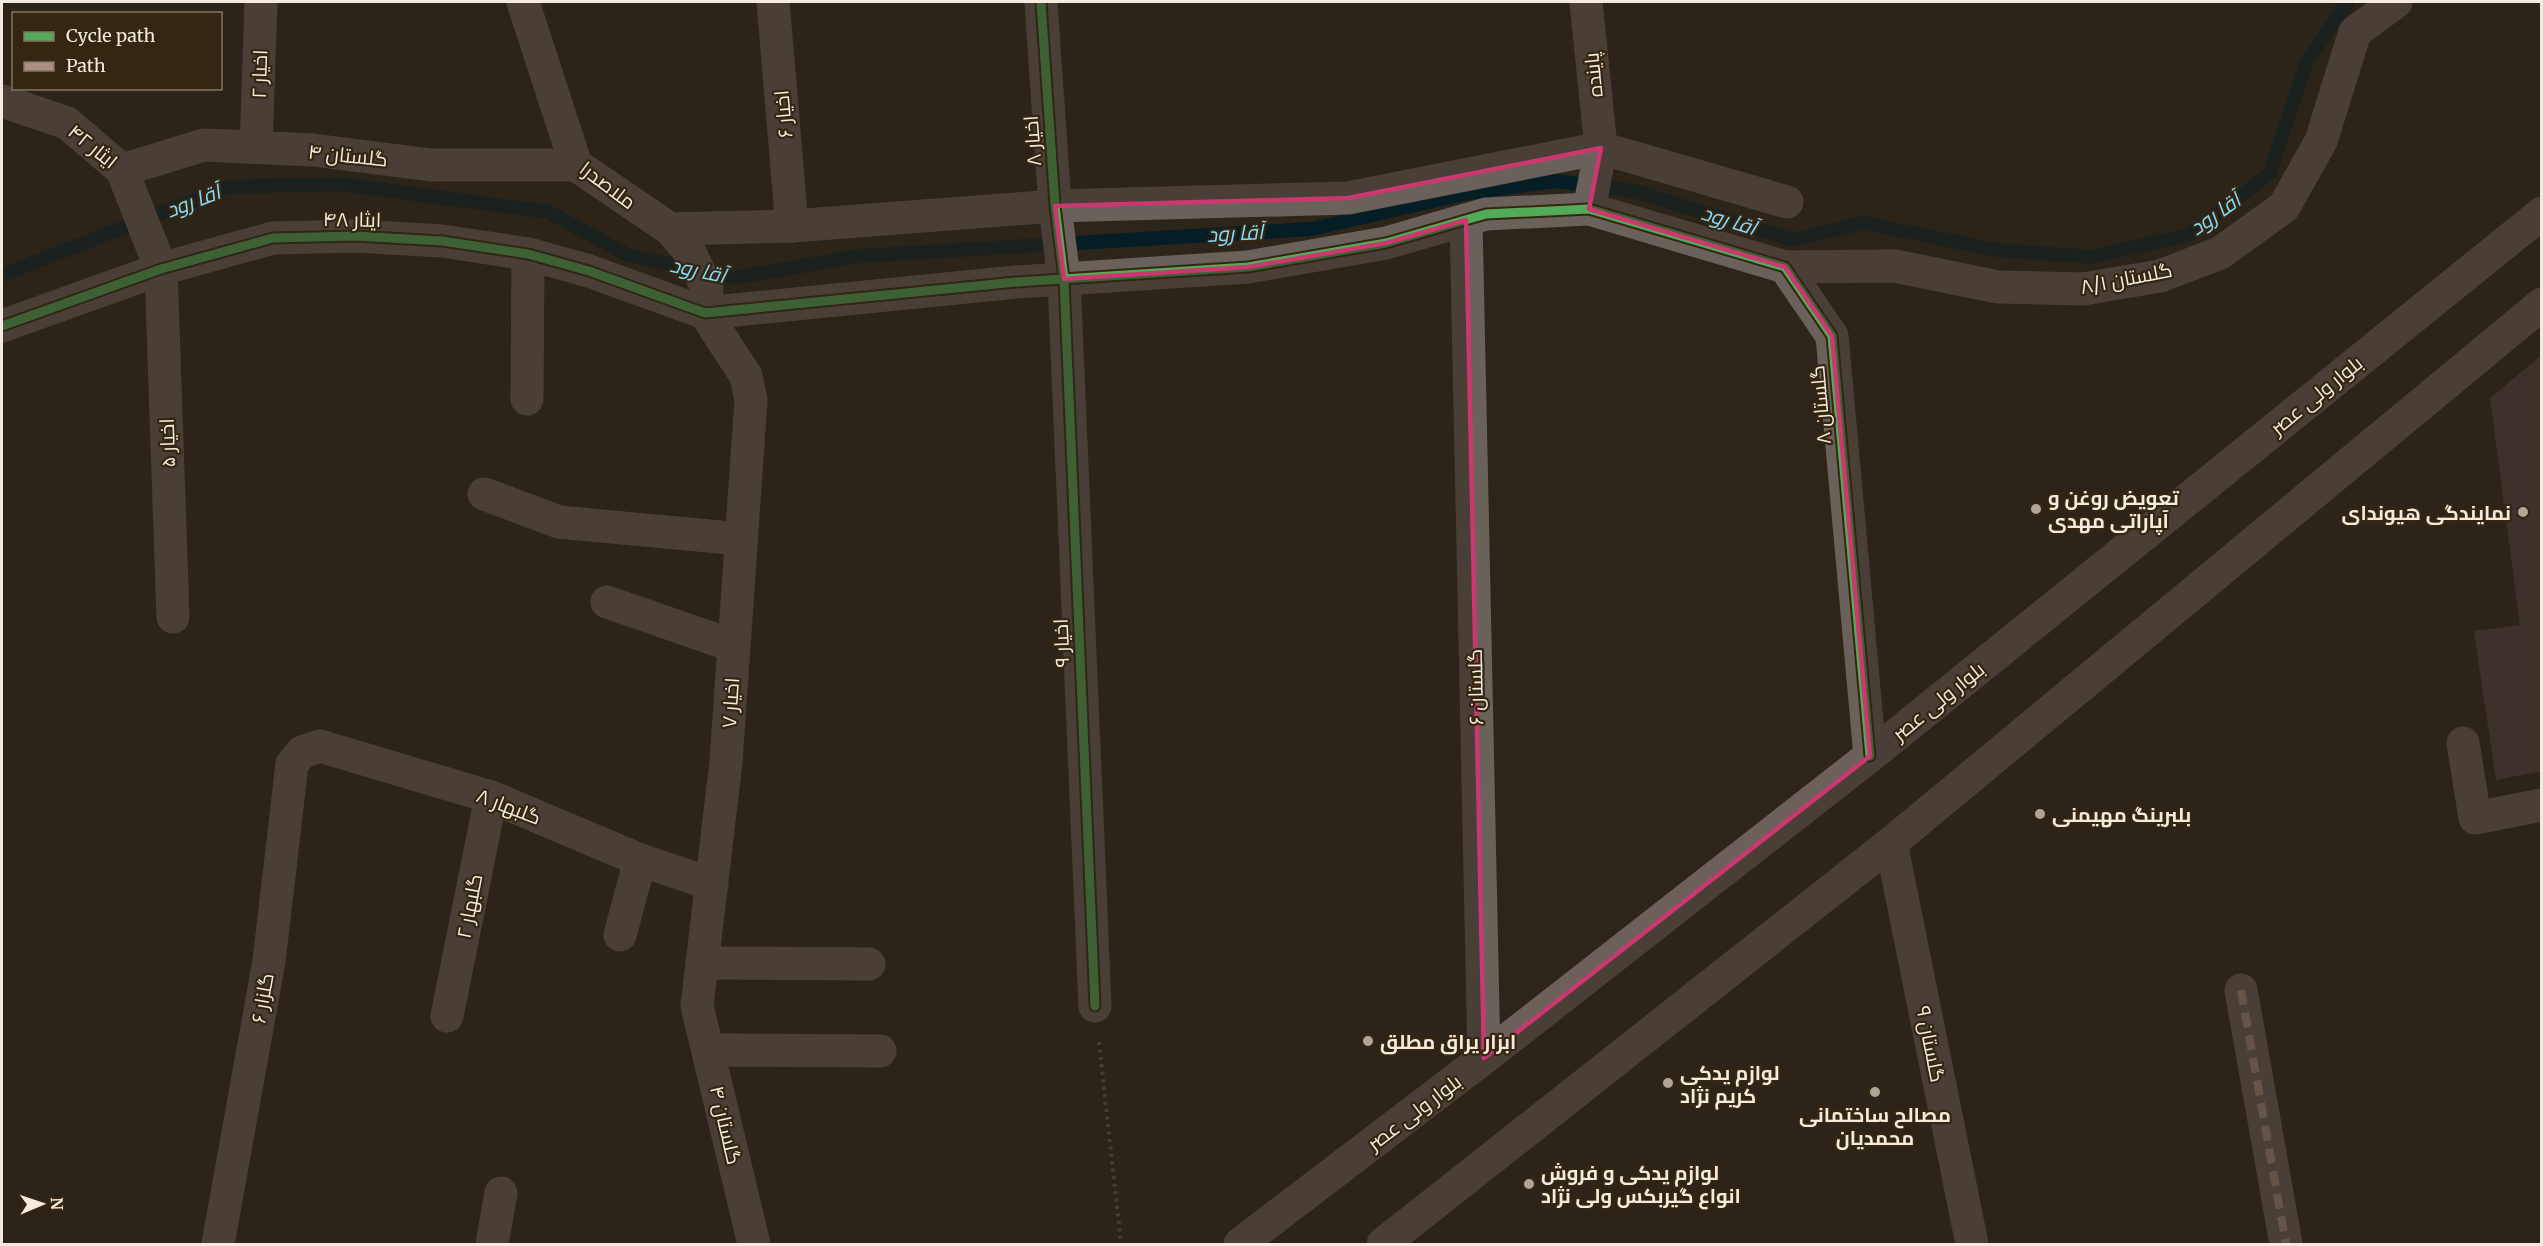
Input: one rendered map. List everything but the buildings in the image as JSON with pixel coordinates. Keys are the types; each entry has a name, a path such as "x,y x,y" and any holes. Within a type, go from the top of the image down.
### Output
{"main road":[{"name":"بلوار ولی عصر","path":"1240,1245 1484,1059 1870,756 2541,213"},
{"path":"1383,1245 1891,843 2541,304"}],"street":[{"name":"اخیار ۲","path":"256,147 261,2"},
{"name":"ملاصدرا","path":"523,2 576,165 670,229 690,251 707,288 705,313"},
{"name":"اخیار ۶","path":"773,2 792,226"},
{"name":"اخیار ۸","path":"1041,2 1055,206 1064,279"},
{"name":"پاینده","path":"1586,2 1601,148 1589,209"},
{"name":"گلستان ۸/۱","path":"1785,267 1895,266 1998,287 2083,289 2160,276 2220,253 2284,207 2321,141 2355,32 2396,2"},
{"name":"ایثار ۴۲","path":"2,101 67,123 128,184"},
{"name":"گلستان ۴","path":"128,184 204,145 313,150 431,165 576,165"},
{"path":"670,229 792,226 1055,206 1348,198 1601,148 1787,202"},
{"name":"اخیار ۵","path":"128,184 157,258 173,617"},
{"path":"705,313 1064,279 1248,267 1386,243 1486,214 1589,209 1785,267"},
{"name":"گلستان ۶","path":"1466,220 1466,315 1484,1059"},
{"name":"ایثار ۴۸","path":"2,326 157,258 273,238 355,236 431,240 528,254 589,271 705,313"},
{"path":"528,254 528,399"},
{"name":"گلستان ۸","path":"1785,267 1832,336 1870,756"},
{"name":"اخیار ۹","path":"1064,279 1095,1006"},
{"name":"اخیار ۷","path":"697,1006 726,762 751,400 746,376 705,313"},
{"path":"484,494 559,522 741,539"},
{"path":"607,602 734,646"},
{"path":"2463,743 2475,818 2541,805"},
{"name":"گلبهار ۸","path":"302,752 320,746 491,797 640,860 712,884"},
{"name":"گلزار ۶","path":"218,1245 269,961 292,764 302,752"},
{"name":"گلبهار ۲","path":"447,1016 491,797"},
{"name":"گلستان ۹","path":"1891,843 1972,1245"},
{"path":"620,935 640,860"},
{"path":"702,963 869,964"},
{"path":"2241,990 2286,1245"},
{"name":"گلستان ۴","path":"697,1006 754,1245"},
{"path":"708,1050 880,1051"},
{"path":"492,1245 501,1193"}],"path":[{"path":"1095,1006 1121,1245"}],"highlighted area":[{"path":"1601,148 1589,209 1785,267 1832,336 1870,756 1484,1058 1466,220 1386,243 1248,267 1064,279 1055,206 1348,198"}],"waterway":[{"name":"آقا رود","path":"2,275 228,187 340,184 548,212 628,255 734,278 858,256 1312,229 1468,193 1556,181 1634,191 1793,240 1864,223 1996,250 2092,257 2191,234 2269,174 2306,63 2348,2"}],"marked path":[{"path":"2241,990 2286,1244"}],"cycle path":[{"path":"1041,2 1055,206 1064,279 1095,1006"},
{"path":"2,326 161,269 273,238 355,236 442,241 528,254 589,271 705,313 1016,282 1248,267 1386,243 1486,214 1589,209 1785,267 1832,336 1870,756"}],"place":[{"name":"تعویض روغن و آپاراتی مهدی","path":"2036,509"},
{"name":"نمایندگی هیوندای","path":"2523,512"},
{"name":"بلبرینگ مهیمنی","path":"2040,814"},
{"name":"ابزار یراق مطلق","path":"1368,1041"},
{"name":"لوازم یدکی کریم نژاد","path":"1668,1083"},
{"name":"مصالح ساختمانی محمدیان","path":"1875,1092"},
{"name":"لوازم یدکی و فروش انواع گیربکس ولی نژاد","path":"1529,1184"}]}
